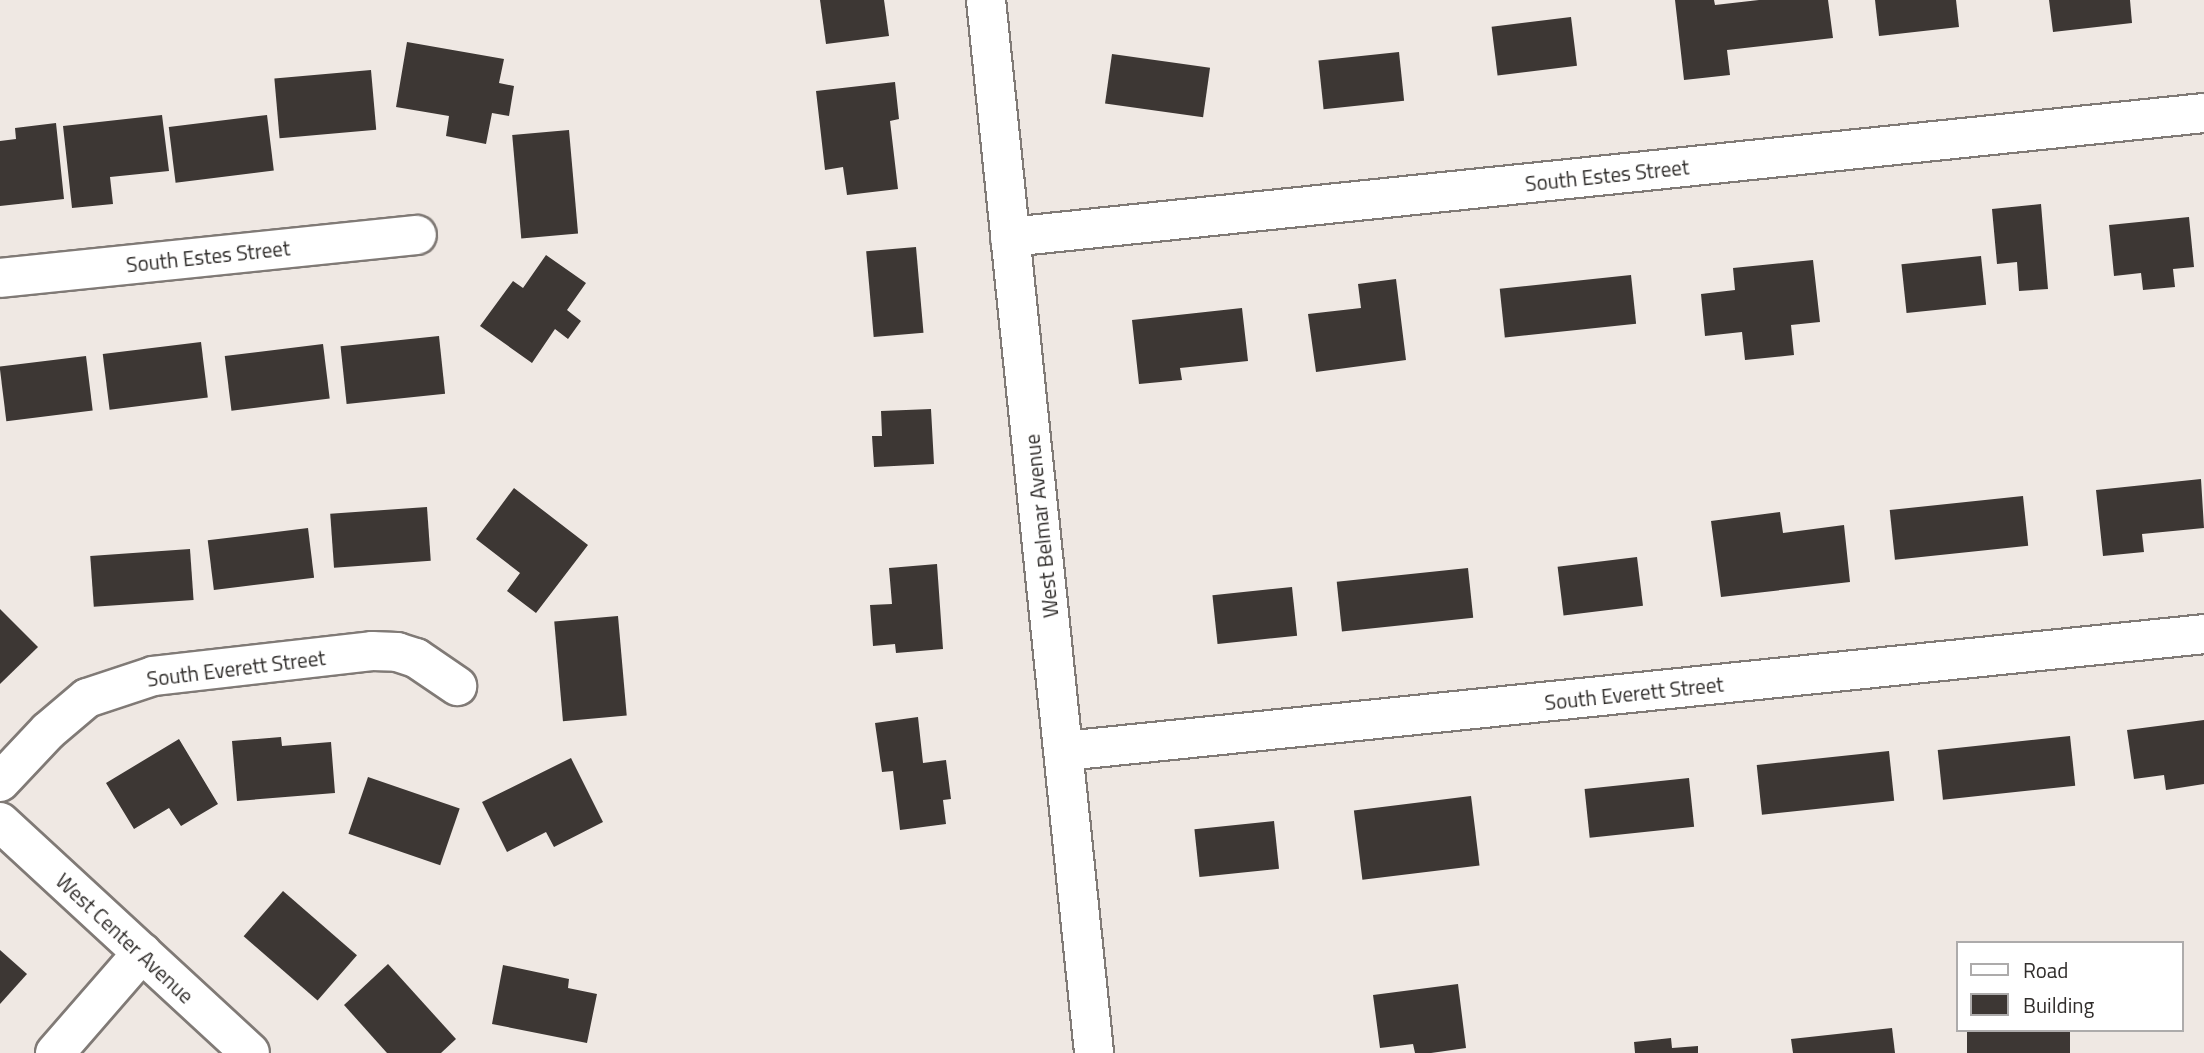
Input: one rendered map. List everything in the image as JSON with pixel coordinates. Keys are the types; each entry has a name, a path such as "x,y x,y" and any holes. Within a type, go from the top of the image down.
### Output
{"street":[{"name":"West Belmar Avenue","path":"986,0 1094,1053"},
{"name":"South Estes Street","path":"1010,237 2204,113"},
{"name":"South Estes Street","path":"0,278 417,235"},
{"name":"South Everett Street","path":"1065,751 2204,634"},
{"name":"South Everett Street","path":"0,782 48,731 88,698 153,676 372,651 397,652 416,658 457,685"},
{"name":"West Center Avenue","path":"0,822 250,1053"},
{"path":"55,1053 142,953"}],"building":[{"path":"820,0 884,0 889,36 826,44"},
{"path":"1675,0 1714,0 1715,5 1759,0 1828,0 1833,38 1727,50 1730,75 1684,80"},
{"path":"1875,0 1956,0 1959,27 1879,36"},
{"path":"2049,0 2130,0 2132,23 2053,32"},
{"path":"1571,17 1577,66 1498,75 1492,27"},
{"path":"407,42 504,59 499,83 514,86 509,116 492,113 486,144 446,136 449,116 396,107"},
{"path":"1399,52 1404,101 1324,109 1318,60"},
{"path":"1112,54 1210,68 1203,117 1105,104"},
{"path":"371,70 376,130 280,138 274,78"},
{"path":"895,82 899,119 890,121 898,189 847,195 843,167 825,170 816,91"},
{"path":"162,115 169,171 110,177 113,204 72,208 63,126"},
{"path":"267,115 274,171 176,183 169,127"},
{"path":"56,123 64,199 0,206 0,141 16,139 15,128"},
{"path":"569,130 578,234 521,239 512,135"},
{"path":"2041,204 2048,289 2019,291 2017,262 1997,264 1992,209"},
{"path":"2189,217 2194,267 2173,269 2175,287 2143,290 2141,273 2114,276 2109,225"},
{"path":"916,247 923,333 874,337 866,251"},
{"path":"546,255 586,283 567,310 581,321 568,339 555,329 532,363 480,326 513,281 523,288"},
{"path":"1981,256 1986,305 1907,313 1901,264"},
{"path":"1813,260 1820,322 1791,325 1794,355 1745,360 1742,332 1705,336 1701,294 1735,290 1733,268"},
{"path":"1631,275 1636,324 1505,338 1500,289"},
{"path":"1396,279 1406,360 1316,372 1308,314 1361,308 1358,284"},
{"path":"1242,308 1248,361 1180,368 1182,380 1139,384 1132,320"},
{"path":"439,336 445,394 347,404 341,346"},
{"path":"201,342 208,398 110,410 103,354"},
{"path":"323,344 330,399 231,411 225,356"},
{"path":"86,356 93,411 6,421 0,367"},
{"path":"931,409 934,464 874,467 872,436 882,436 881,411"},
{"path":"2201,479 2204,528 2142,534 2144,552 2103,556 2096,490"},
{"path":"514,488 588,545 536,613 507,591 520,573 476,539"},
{"path":"2023,496 2028,546 1895,560 1890,510"},
{"path":"427,507 431,561 334,568 330,514"},
{"path":"1780,512 1783,533 1844,525 1850,582 1721,597 1711,521"},
{"path":"308,528 314,578 214,590 208,540"},
{"path":"190,549 194,600 94,607 90,556"},
{"path":"1637,557 1643,606 1564,615 1558,567"},
{"path":"937,564 943,649 896,653 895,644 873,646 870,605 892,604 889,568"},
{"path":"1468,568 1473,618 1342,632 1337,582"},
{"path":"1292,587 1297,636 1218,644 1212,595"},
{"path":"0,609 38,647 0,684"},
{"path":"618,616 627,716 563,721 554,622"},
{"path":"918,717 923,763 946,760 951,799 943,800 946,824 900,830 893,771 882,772 875,723"},
{"path":"2204,720 2204,784 2166,790 2164,775 2134,779 2127,730"},
{"path":"2070,736 2075,786 1943,800 1938,750"},
{"path":"281,737 282,746 331,742 335,793 237,801 232,741"},
{"path":"179,739 218,804 181,826 169,808 134,829 106,783"},
{"path":"1889,751 1894,801 1762,815 1757,765"},
{"path":"571,758 603,822 554,847 546,832 507,852 482,802"},
{"path":"368,777 460,809 440,865 348,834"},
{"path":"1689,778 1694,827 1590,838 1585,789"},
{"path":"1471,796 1480,865 1362,880 1354,810"},
{"path":"1274,821 1279,869 1199,877 1194,829"},
{"path":"283,891 357,955 318,1001 244,936"},
{"path":"0,950 27,974 0,1004"},
{"path":"388,964 456,1039 441,1053 387,1053 344,1005"},
{"path":"503,965 569,979 568,988 597,994 587,1043 492,1024"},
{"path":"1458,984 1466,1048 1415,1053 1413,1044 1380,1048 1373,995"},
{"path":"1892,1028 1895,1053 1793,1053 1791,1039"},
{"path":"1967,1032 2070,1032 2070,1053 1967,1053"},
{"path":"1671,1038 1672,1048 1698,1046 1698,1053 1635,1053 1634,1042"}]}
